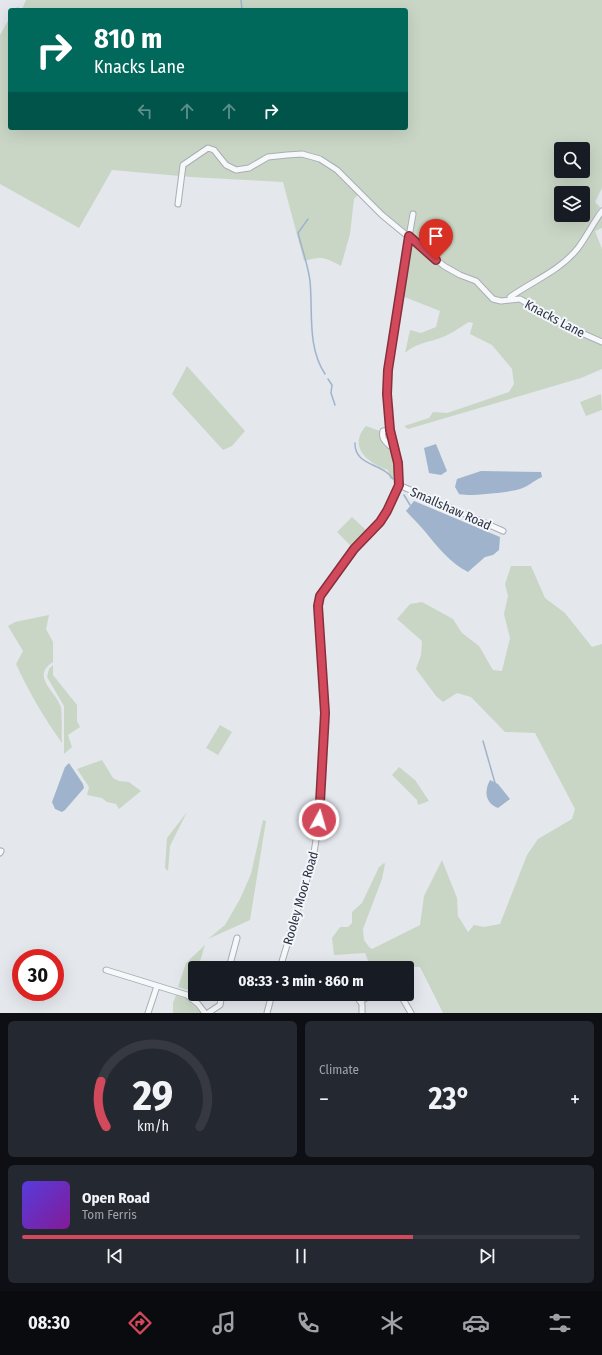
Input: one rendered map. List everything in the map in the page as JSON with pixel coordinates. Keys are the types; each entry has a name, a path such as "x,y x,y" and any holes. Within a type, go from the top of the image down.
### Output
{"street":[{"name":"Knacks Lane","path":"178,204 183,165 208,148 214,150 226,165 236,170 249,168 268,157 302,154 320,159 337,170 382,215 444,266 460,275 476,280 493,299 501,301 520,299 568,327 602,342"},
{"path":"510,299 510,296 569,258 578,248 590,227 602,211"},
{"name":"Rooley Moor Road","path":"282,961 313,859 321,808 321,768 325,713 318,614 320,596 354,549 380,522 387,511 399,485 398,463 390,430 387,394 388,370 413,214"},
{"name":"Rooley Moor Road","path":"390,430 384,431 383,438 390,446 395,446"},
{"name":"Smallshaw Road","path":"399,485 503,531"},
{"path":"231,961 237,938"},
{"path":"106,970 187,996 207,1013 220,1005 221,1001"},
{"path":"148,1013 157,986"},
{"path":"267,1013 270,1001"},
{"path":"360,1001 362,1004 362,1013"},
{"path":"404,1001 411,1013"}],"green space":[{"path":"26,0 602,0 602,188 595,202 600,207 592,220 593,225 602,215 602,228 595,231 602,249 602,369 581,378 408,429 404,426 429,418 433,412 447,413 509,392 514,384 512,369 492,345 470,334 473,323 469,322 441,338 416,346 405,353 410,330 421,333 436,327 440,311 402,296 412,235 396,224 361,191 354,199 350,234 341,266 323,258 315,258 304,261 283,182 191,177 112,170 79,228 0,184 0,35 8,21 8,130 408,130 408,8 22,8"},
{"path":"187,366 245,431 232,446 223,450 172,394"},
{"path":"601,394 602,410 586,416 580,402"},
{"path":"366,426 380,431 380,438 393,454 397,478 390,479 388,470 374,464 363,454 359,441"},
{"path":"352,517 367,531 351,546 337,532"},
{"path":"511,566 531,566 545,598 565,613 592,647 602,644 602,1013 443,1013 420,967 414,967 414,961 368,961 365,953 334,955 332,938 340,927 348,927 352,923 352,912 362,903 379,867 384,863 382,879 363,929 364,940 372,949 420,925 424,896 442,860 457,898 458,916 468,932 474,925 484,927 500,924 527,855 538,839 572,819 575,809 535,733 505,732 471,697 457,693 443,702 436,696 416,669 421,655 422,641 397,619 410,604 422,602 453,619 462,633 479,646 493,670 502,671 510,638 504,614 508,596 505,584"},
{"path":"49,615 46,629 53,642 53,662 47,667 44,673 44,678 61,708 62,743 37,705 16,664 23,651 8,626 15,622"},
{"path":"53,665 53,675 77,705 77,721 80,727 68,735 72,747 64,754 64,706 47,677 49,669"},
{"path":"220,725 232,732 218,755 206,748"},
{"path":"102,760 113,778 119,781 129,782 141,791 119,809 116,804 107,802 102,798 87,795 89,787 77,769"},
{"path":"399,767 415,780 429,801 418,805 417,800 392,775"},
{"path":"187,812 170,846 168,871 165,868 167,838"},
{"path":"263,820 266,821 250,920 208,939 225,925 240,899 251,874"},
{"path":"205,945 200,961 188,961"},
{"path":"188,961 188,990 178,987"},
{"path":"176,995 187,999 201,1013 173,1013 173,1003"}],"water":[{"path":"436,444 447,471 441,475 429,473 424,448"},
{"path":"481,471 541,472 542,477 516,490 479,495 459,494 455,487 457,479"},
{"path":"414,501 500,537 499,550 493,555 485,557 468,572 446,555 406,511"},
{"path":"69,763 83,784 84,788 62,812 55,809 52,802 65,767"},
{"path":"490,780 498,784 510,799 498,808 488,800 486,792"}],"waterway":[{"path":"241,0 242,8"},
{"path":"308,219 298,233 310,281 312,329 315,352 319,364 325,374"},
{"path":"328,379 332,385 331,393 335,405"},
{"path":"355,443 359,456 383,470 393,479"},
{"path":"404,495 410,505"},
{"path":"483,741 495,783"}],"route":[{"path":"319,820 321,808 321,768 325,713 318,614 320,596 354,549 380,522 387,511 399,485 400,480 398,463 390,430 387,394 388,370 409,236 436,260"}]}
